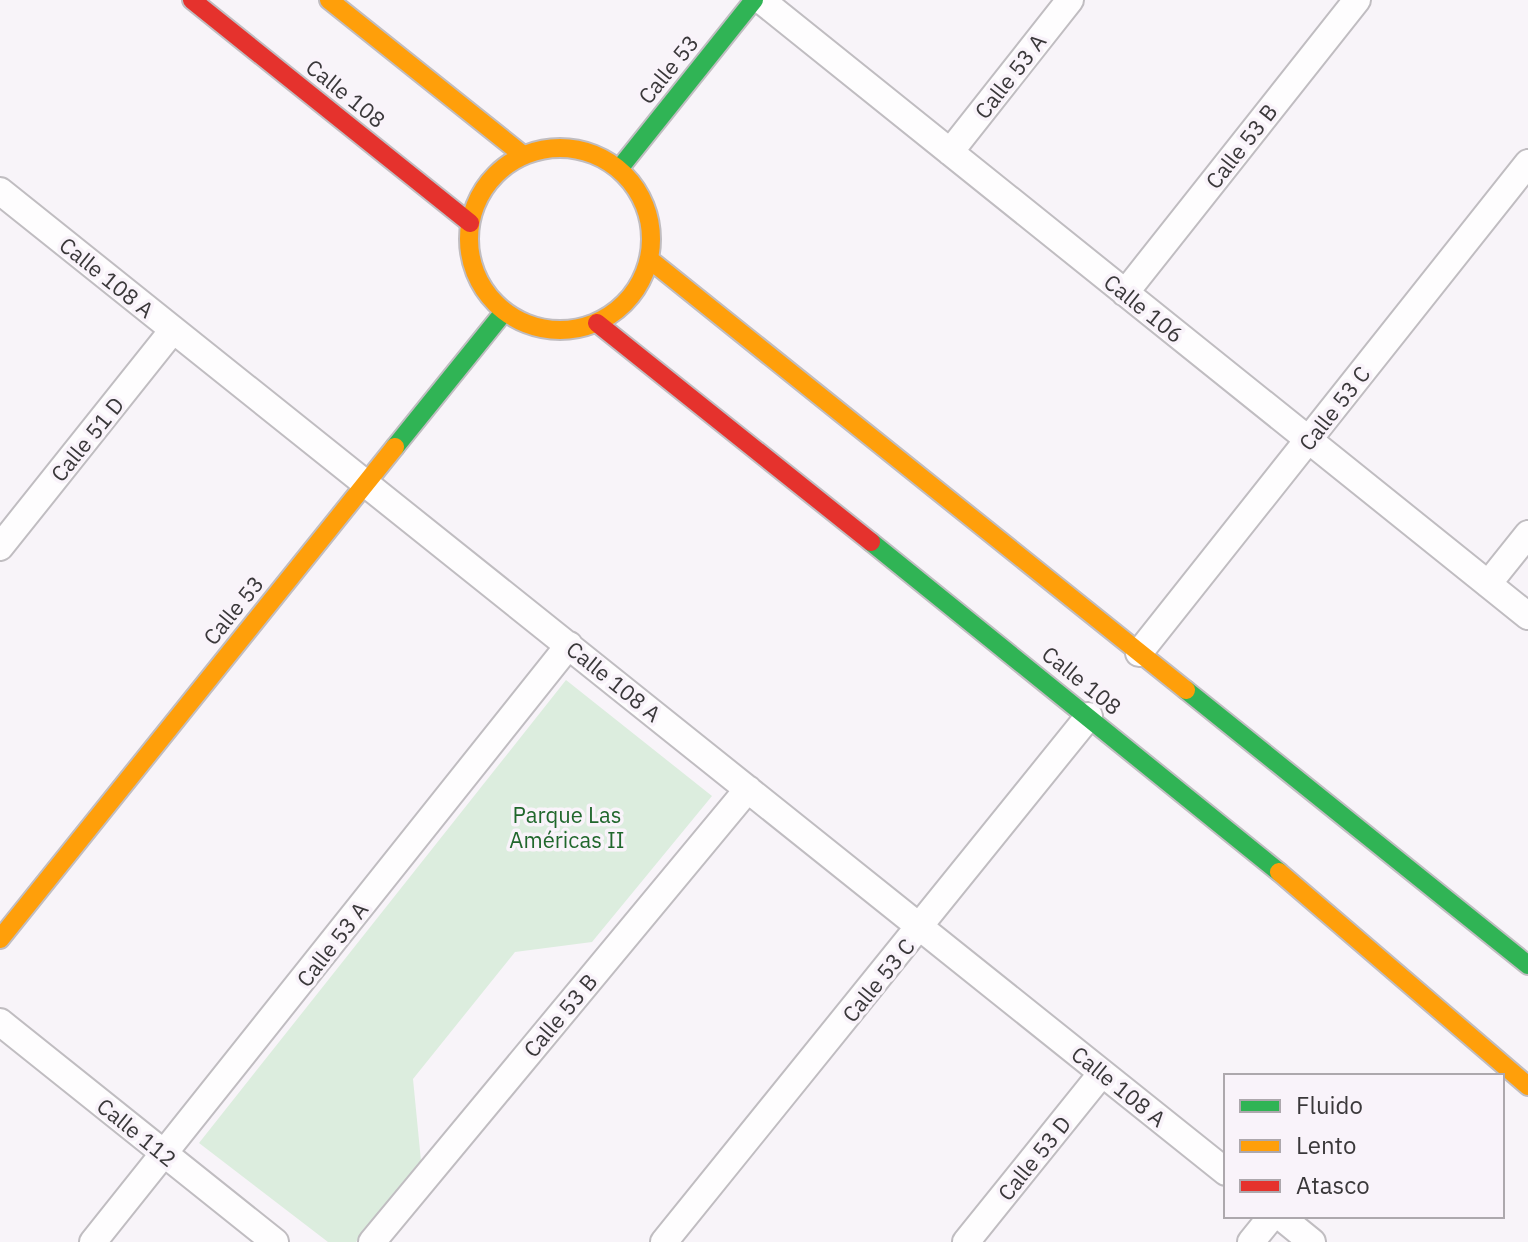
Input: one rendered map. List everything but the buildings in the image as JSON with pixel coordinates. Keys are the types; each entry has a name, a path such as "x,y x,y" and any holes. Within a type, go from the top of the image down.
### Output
{"main road":[{"name":"Calle 108","path":"192,0 470,223"},
{"path":"329,0 523,155"},
{"name":"Calle 53","path":"619,169 754,0"},
{"path":"548,148 573,148 598,155 619,169 640,194 651,226 649,259 631,297 597,323 565,331 532,327 504,312 486,294 474,272 468,248 470,223 480,194 498,171 523,155 548,148"},
{"path":"649,259 1528,965"},
{"name":"Calle 53","path":"0,939 504,312"},
{"name":"Calle 108","path":"597,323 1208,811 1528,1086"}],"street":[{"name":"Calle 106","path":"761,0 1528,616"},
{"name":"Calle 53 A","path":"950,152 1070,0"},
{"name":"Calle 53 B","path":"1125,293 1357,0"},
{"name":"Calle 53 C","path":"1139,653 1528,163"},
{"name":"Calle 108 A","path":"0,192 367,482 1224,1170"},
{"name":"Calle 51 D","path":"0,547 173,330"},
{"path":"1488,584 1528,534"},
{"name":"Calle 53 A","path":"93,1242 569,645"},
{"name":"Calle 53 C","path":"664,1242 921,928 1089,716"},
{"name":"Calle 53 B","path":"372,1242 748,789"},
{"name":"Calle 112","path":"0,1022 275,1242"},
{"name":"Calle 53 D","path":"966,1242 1102,1073"},
{"path":"1251,1242 1270,1218"},
{"path":"1282,1218 1312,1242"}],"green space":[{"name":"Parque Las Américas II","path":"566,680 712,796 592,942 515,952 413,1079 421,1161 356,1242 328,1242 199,1143"}],"traffic: fast":[{"path":"619,169 754,0"},
{"path":"395,447 504,312"},
{"path":"871,542 1279,872"},
{"path":"1186,690 1528,965"}],"traffic: slow":[{"path":"329,0 523,155"},
{"path":"560,148 595,155 611,163 624,175 636,188 644,204 651,239 644,274 636,290 624,303 611,315 595,323 560,330 525,323 509,315 496,303 484,290 476,274 469,239 476,204 484,188 496,175 509,163 525,155 560,148"},
{"path":"649,259 1186,690"},
{"path":"0,939 395,447"},
{"path":"1279,872 1528,1086"}],"traffic: jam":[{"path":"192,0 470,223"},
{"path":"597,323 871,542"}]}
